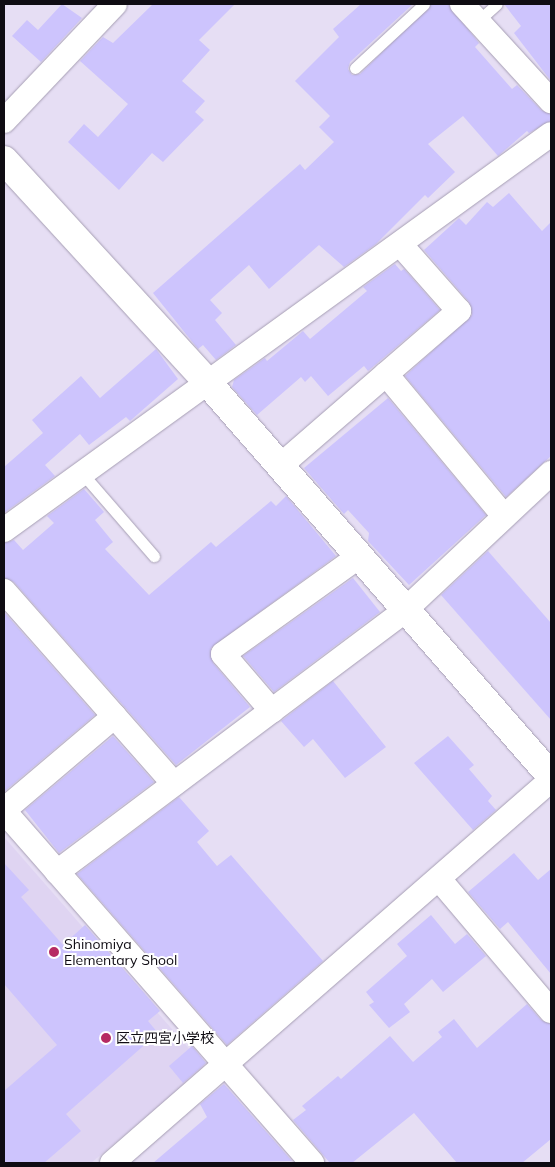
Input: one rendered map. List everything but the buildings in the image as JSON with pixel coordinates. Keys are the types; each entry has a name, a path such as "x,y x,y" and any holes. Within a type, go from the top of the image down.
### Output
{"street":[{"path":"4,121 115,4"},
{"path":"462,4 551,101"},
{"path":"4,530 551,134"},
{"path":"4,160 208,383 551,778 227,1066 112,1163"},
{"path":"280,466 459,311 400,244"},
{"path":"386,374 504,516"},
{"path":"57,872 404,611 551,473"},
{"path":"272,711 223,654 358,557"},
{"path":"4,591 174,784"},
{"path":"115,716 4,811 312,1163"},
{"path":"439,879 551,1011"}],"lane":[{"path":"355,68 424,4"},
{"path":"478,21 497,4"},
{"path":"82,473 154,556"}],"shaded area":[{"name":"Shinomiya Elementary Shool","path":"4,837 205,1067 91,1163 4,1163"}],"place":[{"name":"Shinomiya Elementary Shool","path":"54,952"},
{"name":"区立四宮小学校","path":"106,1038"}]}
